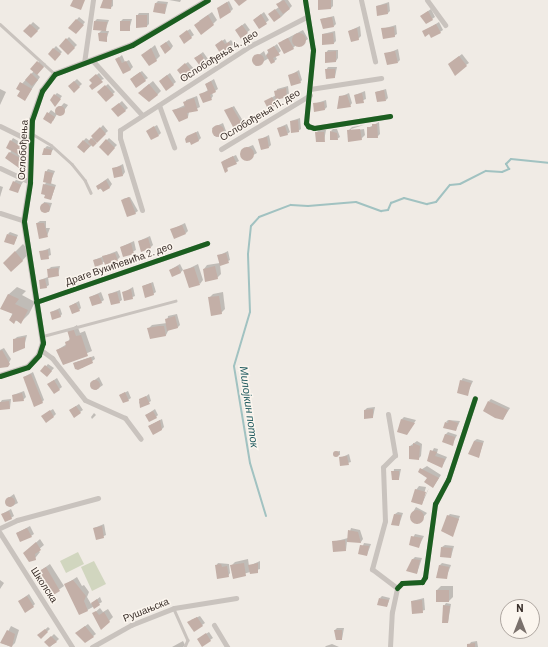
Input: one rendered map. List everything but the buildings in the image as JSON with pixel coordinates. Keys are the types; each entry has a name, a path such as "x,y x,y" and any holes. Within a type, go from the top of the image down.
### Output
{"street":[{"path":"84,63 93,0"},
{"path":"55,74 142,40 208,0"},
{"path":"305,0 313,50 310,96 306,122 310,128 390,116"},
{"path":"361,0 375,61"},
{"path":"427,0 445,25"},
{"name":"Ослобођења 4. део","path":"142,210 119,132 142,115 250,46 308,16"},
{"path":"92,60 142,115"},
{"name":"Ослобођења","path":"41,350 42,336 24,222 30,182 31,133 38,100 55,74"},
{"path":"310,89 381,78"},
{"name":"Ослобођења 11. део","path":"220,149 310,96"},
{"path":"159,105 174,147"},
{"path":"0,126 31,141"},
{"path":"0,168 30,182"},
{"path":"0,213 24,222"},
{"name":"Драге Вукићевића 2. део","path":"36,302 208,243"},
{"path":"0,376 28,367 41,350 52,358 85,400 125,418 141,440"},
{"path":"390,647 392,612 397,588 402,583 422,582 425,577 435,504 448,480 475,398"},
{"path":"388,414 395,455 383,467 385,521 372,569 397,588"},
{"path":"0,528 17,520 98,498"},
{"name":"Школска","path":"0,534 72,647"},
{"name":"Рушањска","path":"92,647 131,625 174,608 236,598"},
{"path":"214,625 227,647"}],"lane":[{"path":"0,24 55,74"},
{"path":"31,133 51,145 72,164 85,180 91,193"},
{"path":"42,336 175,301"},
{"path":"174,608 188,640 185,647"}],"green space":[{"path":"78,552 84,564 66,573 60,561"},
{"path":"94,561 106,584 92,591 81,567"}],"waterway":[{"name":"Милојкин поток","path":"266,516 250,463 234,366 250,312 248,254 251,226 259,217 291,205 308,206 356,202 381,211 388,210 391,203 404,198 427,204 436,202 450,185 460,184 486,171 502,172 509,169 506,164 511,159 548,163"}],"cycle path":[{"path":"0,376 28,367 39,355 43,343 24,221 30,182 32,120 42,91 55,74 132,45 208,0"},
{"path":"305,0 313,50 306,123 308,126 314,128 390,116"},
{"path":"36,302 207,243"},
{"path":"397,588 402,583 422,582 425,577 435,504 448,480 475,398"}]}
